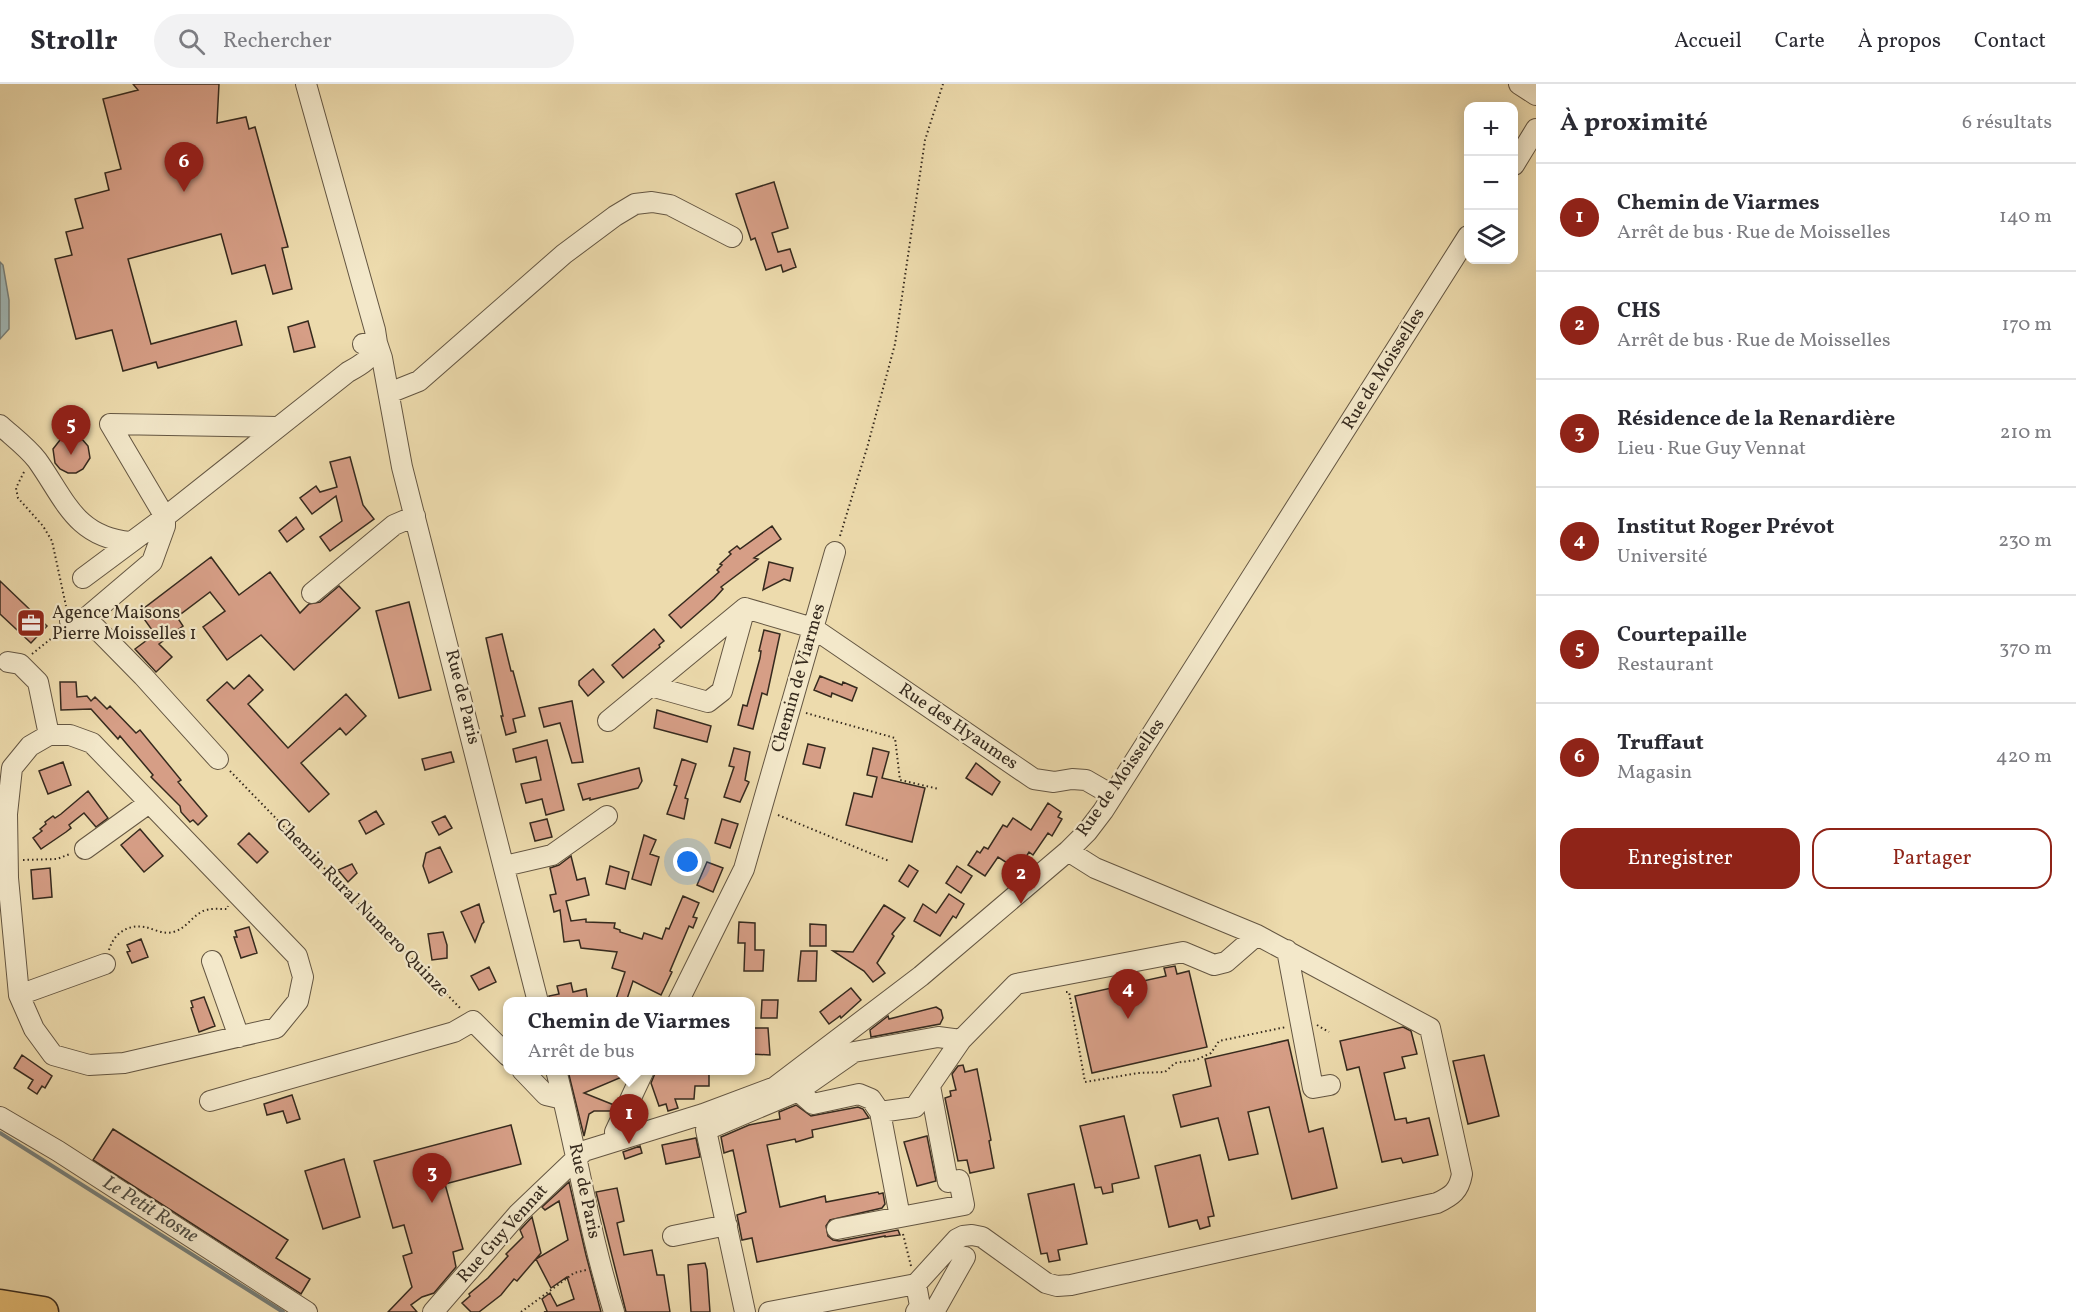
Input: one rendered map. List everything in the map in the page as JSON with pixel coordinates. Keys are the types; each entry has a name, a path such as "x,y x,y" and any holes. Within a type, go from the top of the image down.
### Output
{"highway":[{"path":"0,1305 44,1312"}],"street":[{"path":"297,84 360,316 370,344"},
{"path":"83,578 165,517 348,372 370,344 375,330 306,84"},
{"path":"1519,84 1536,95"},
{"path":"1518,158 1536,129"},
{"path":"389,393 419,381 564,254 635,204 652,202 670,205 732,237"},
{"name":"Rue de Moisselles","path":"578,1165 584,1151 703,1114 759,1095 775,1087 921,976 1068,851 1087,832 1464,242"},
{"name":"Rue de Paris","path":"370,344 382,358 415,516 537,997"},
{"path":"218,759 143,676 78,619 152,562 165,526 165,517 110,424 277,427"},
{"path":"0,425 34,457 67,508 82,524 100,536 114,541 130,542"},
{"path":"312,593 394,525 415,516"},
{"name":"Chemin de Viarmes","path":"680,997 744,869 835,552"},
{"path":"651,686 708,702 722,692 745,608"},
{"path":"608,721 745,608"},
{"name":"Rue des Hyaumes","path":"745,608 813,628 1034,779 1054,782 1072,779 1086,780 1112,795"},
{"path":"14,663 38,682 49,735"},
{"path":"49,735 70,735 93,743 149,803 297,956 303,977 298,1001 276,1028 124,1064 89,1065 53,1055 34,1029 19,994 8,860 7,814 12,768 30,746 49,735"},
{"path":"85,849 149,803"},
{"path":"505,866 552,855 607,816"},
{"path":"769,1312 916,1284 957,1239 963,1236 982,1237 1046,1283 1057,1286 1071,1285 1437,1203 1457,1192 1462,1174 1430,1028 1257,935 1095,868 1068,851"},
{"path":"880,1112 915,1107 961,1040 1016,984 1183,952 1214,965 1221,964 1257,935"},
{"path":"1287,950 1313,1088 1330,1085"},
{"path":"212,961 239,1037"},
{"path":"19,994 105,964"},
{"path":"210,1101 454,1032 473,1021 503,1052"},
{"path":"745,1312 706,1130 798,1091 854,1052 938,1037 961,1040"},
{"path":"526,1075 546,1095 563,1099"},
{"name":"Rue de Paris","path":"557,1075 599,1267 614,1312"},
{"path":"616,1141 615,1132 642,1075"},
{"path":"837,1229 964,1205 959,1179 948,1182 930,1086"},
{"path":"798,1091 813,1104 860,1094 872,1099 880,1112 900,1217"},
{"path":"0,1117 58,1151 307,1312"},
{"name":"Rue Guy Vennat","path":"433,1312 518,1214 559,1173 578,1165"},
{"path":"674,1236 727,1225"},
{"path":"934,1312 965,1257"},
{"path":"916,1284 920,1306 916,1312"}],"path":[{"path":"835,552 867,448 895,344 925,140 943,84"},
{"path":"14,663 78,619 64,600 52,541 43,526 18,498 16,488 34,457"},
{"path":"790,709 895,738 900,780 939,789"},
{"name":"Chemin Rural Numero Quinze","path":"218,759 473,1021"},
{"path":"762,809 888,861"},
{"path":"8,860 57,859 85,849"},
{"path":"105,964 111,941 120,932 133,927 145,927 170,934 184,928 204,910 227,909 237,892"},
{"path":"1059,994 1069,992 1085,1082 1138,1073 1165,1072 1174,1064 1196,1060 1211,1053 1219,1041 1301,1024 1311,1022 1329,1032"},
{"path":"900,1217 916,1284"},
{"path":"521,1312 574,1274 599,1267"}],"water":[{"path":"0,262 3,265 9,300 9,329 0,339"}],"building":[{"path":"133,84 219,84 217,123 246,117 249,129 255,127 288,247 282,248 292,289 273,294 265,265 232,274 221,234 128,259 151,344 236,321 242,345 158,368 156,362 123,371 112,330 76,339 55,259 72,255 66,232 83,228 75,199 109,190 105,173 121,169 103,99 138,90"},
{"path":"774,182 788,228 772,233 778,252 790,249 796,267 783,272 781,265 766,270 755,238 751,240 736,194"},
{"path":"308,321 315,347 294,352 288,327"},
{"path":"75,431 88,446 90,458 83,469 76,473 68,473 55,463 53,449 60,440"},
{"path":"350,457 363,505 374,519 330,551 320,537 342,521 336,496 312,514 300,498 316,486 320,492 337,487 330,462"},
{"path":"296,517 304,529 287,542 279,531"},
{"path":"772,526 781,539 754,558 758,559 721,587 723,589 714,599 681,628 669,615 719,572 717,570 722,565 720,564 731,554 729,552 737,546 740,549"},
{"path":"211,557 239,595 270,572 300,613 309,604 320,602 339,586 360,608 294,670 261,635 227,660 203,627 225,611 210,592 177,617 183,626 159,644 172,657 156,672 135,649 155,634 139,612"},
{"path":"769,562 793,568 790,581 784,579 763,590"},
{"path":"0,581 47,626 31,643 0,614"},
{"path":"409,602 431,690 399,698 376,611"},
{"path":"654,629 664,641 623,678 612,665"},
{"path":"764,630 780,634 767,695 762,693 753,729 738,725 743,705 747,706 760,658 761,651 759,651"},
{"path":"502,634 525,716 513,719 516,732 506,735 486,638"},
{"path":"593,669 604,682 588,696 579,685 579,681"},
{"path":"249,675 263,690 248,704 288,748 346,694 366,716 346,735 340,728 301,763 329,794 309,812 207,700 227,682 234,689"},
{"path":"820,676 857,688 852,701 832,693 831,697 814,690"},
{"path":"60,682 76,682 77,697 87,696 91,701 95,697 107,709 110,706 136,733 140,730 181,780 178,782 207,816 198,825 193,820 190,822 181,812 180,806 151,777 153,775 120,736 118,739 91,709 61,710"},
{"path":"572,701 583,762 572,763 560,723 544,727 539,708"},
{"path":"657,710 711,726 707,742 654,728"},
{"path":"547,740 564,810 546,815 542,799 526,803 521,784 541,780 536,757 516,762 513,749"},
{"path":"808,744 825,748 820,768 803,764"},
{"path":"734,748 750,752 745,780 749,782 740,802 724,797 734,767 729,766"},
{"path":"873,748 889,752 882,778 925,788 912,842 846,825 854,793 872,797 877,777 867,775"},
{"path":"451,752 454,762 425,770 422,759"},
{"path":"682,759 696,764 685,798 688,799 684,819 667,814 677,786 674,785"},
{"path":"63,762 71,785 48,794 39,771"},
{"path":"976,763 1000,782 992,795 966,778"},
{"path":"639,768 642,781 638,788 583,800 578,784"},
{"path":"88,791 108,818 96,827 84,813 69,825 71,828 41,849 33,838 42,831 40,829 46,824 45,822 61,814"},
{"path":"1048,803 1061,812 1058,817 1062,819 1052,836 1048,833 1033,855 1029,852 1018,870 998,857 985,876 968,865 977,851 980,853 984,847 988,849 1003,825 1007,827 1013,818 1031,830"},
{"path":"376,811 384,824 366,834 359,821"},
{"path":"445,816 452,828 439,835 432,822"},
{"path":"547,819 552,837 535,841 530,823"},
{"path":"722,819 738,824 730,848 715,843"},
{"path":"140,829 163,856 144,872 121,845"},
{"path":"249,833 268,852 257,863 238,844"},
{"path":"644,835 656,840 650,854 659,857 651,885 632,879"},
{"path":"440,847 452,872 429,883 423,866 426,853"},
{"path":"571,856 577,880 585,878 589,895 566,901 571,921 586,919 586,922 615,923 614,928 620,932 642,939 644,933 662,939 666,928 669,929 683,896 699,903 693,917 697,918 693,928 689,926 661,995 633,981 628,997 617,997 625,972 612,968 617,952 581,948 579,940 564,942 560,910 554,912 550,895 556,894 550,868 559,865"},
{"path":"707,862 723,868 713,892 697,885"},
{"path":"352,864 357,873 348,882 338,870"},
{"path":"909,865 918,871 908,887 899,881"},
{"path":"610,866 629,872 625,889 606,884"},
{"path":"957,866 972,876 961,893 946,883"},
{"path":"50,868 52,897 33,899 31,870"},
{"path":"949,894 964,904 956,918 953,916 940,936 914,921 923,904 936,913"},
{"path":"479,904 484,922 475,942 461,912"},
{"path":"884,905 905,918 892,934 894,936 877,963 885,973 873,982 864,971 833,951 853,952"},
{"path":"739,922 755,923 755,950 764,950 763,971 744,971 745,943 738,943"},
{"path":"810,924 826,925 826,946 810,946"},
{"path":"249,927 257,953 241,958 234,937 237,937 235,931"},
{"path":"443,932 447,945 447,958 432,960 428,934"},
{"path":"141,939 148,957 132,963 127,952 130,951 127,945"},
{"path":"801,951 817,951 816,981 798,981"},
{"path":"1175,966 1177,974 1189,971 1207,1047 1092,1073 1075,996 1166,976 1164,968"},
{"path":"489,967 496,982 479,990 471,976"},
{"path":"571,983 573,992 586,989 587,997 549,997 559,994 557,986"},
{"path":"851,988 861,1000 841,1018 840,1016 829,1024 820,1012"},
{"path":"204,997 215,1026 199,1032 191,1001"},
{"path":"762,1000 778,1000 777,1018 761,1018"},
{"path":"936,1007 941,1010 943,1018 940,1024 871,1037 870,1030 888,1016 889,1019"},
{"path":"1403,1027 1411,1031 1417,1054 1402,1057 1405,1068 1384,1073 1395,1120 1406,1118 1407,1123 1429,1118 1438,1155 1403,1163 1401,1158 1382,1162 1359,1067 1347,1070 1340,1041"},
{"path":"755,1028 768,1028 770,1055 755,1054"},
{"path":"1288,1040 1309,1132 1323,1128 1337,1188 1292,1199 1269,1107 1248,1112 1258,1154 1229,1160 1218,1118 1181,1127 1173,1095 1211,1086 1205,1059"},
{"path":"22,1055 52,1076 45,1088 42,1086 37,1094 28,1088 33,1080 14,1068"},
{"path":"1484,1055 1499,1116 1468,1124 1453,1061"},
{"path":"963,1065 965,1072 977,1069 994,1168 970,1173 967,1160 958,1161 945,1098 951,1096 950,1091 956,1090 952,1074 958,1066"},
{"path":"569,1075 627,1075 584,1093 614,1105 612,1111 594,1111 589,1114 584,1136"},
{"path":"654,1075 709,1075 709,1086 695,1086 694,1099 675,1099 678,1108 668,1111 666,1104 659,1106 651,1083"},
{"path":"292,1095 300,1119 287,1123 283,1111 267,1115 264,1104"},
{"path":"796,1105 811,1116 858,1107 863,1109 869,1118 812,1130 813,1137 796,1142 795,1139 767,1145 780,1207 825,1196 826,1202 883,1193 885,1204 882,1208 830,1220 826,1226 828,1236 839,1241 898,1230 900,1235 885,1236 757,1262 752,1238 742,1240 737,1215 746,1212 733,1150 724,1153 721,1137 749,1125 780,1119 779,1112"},
{"path":"1124,1116 1139,1178 1112,1184 1113,1192 1103,1194 1101,1187 1095,1188 1080,1126"},
{"path":"511,1125 521,1164 445,1184 463,1249 453,1252 456,1267 434,1293 422,1297 411,1305 417,1312 388,1312 412,1287 403,1256 412,1253 404,1225 393,1228 374,1161"},
{"path":"113,1129 288,1240 276,1258 310,1279 301,1294 93,1160"},
{"path":"927,1136 936,1181 917,1186 904,1142"},
{"path":"696,1138 700,1157 666,1164 662,1145"},
{"path":"640,1146 642,1153 625,1159 623,1152"},
{"path":"1200,1155 1214,1216 1208,1217 1210,1226 1200,1229 1197,1220 1169,1227 1155,1166"},
{"path":"344,1159 360,1217 323,1229 305,1171"},
{"path":"569,1182 601,1312 544,1312 547,1311 542,1299 550,1293 557,1306 574,1299 567,1277 551,1288 536,1259 568,1240 559,1201 545,1210 542,1207"},
{"path":"1074,1184 1087,1244 1058,1250 1060,1260 1049,1262 1047,1253 1041,1254 1028,1194"},
{"path":"617,1188 624,1221 617,1223 624,1255 652,1250 657,1275 664,1275 670,1312 626,1312 596,1192"},
{"path":"532,1217 541,1253 517,1281 514,1279 501,1295 479,1312 471,1312 462,1303 508,1256 506,1254 523,1237 520,1230"},
{"path":"705,1263 710,1312 691,1312 688,1265"}],"waterway":[{"name":"Le Petit Rosne","path":"0,1133 283,1312"}],"place":[{"name":"Truffaut","path":"184,192"},
{"name":"Courtepaille","path":"71,455"},
{"name":"Agence Maisons Pierre Moisselles 1","path":"31,623"},
{"name":"CHS","path":"1021,904"},
{"name":"Institut Roger Prévot","path":"1128,1019"},
{"name":"Chemin de Viarmes","path":"629,1144"},
{"name":"Résidence de la Renardière","path":"432,1203"}]}
